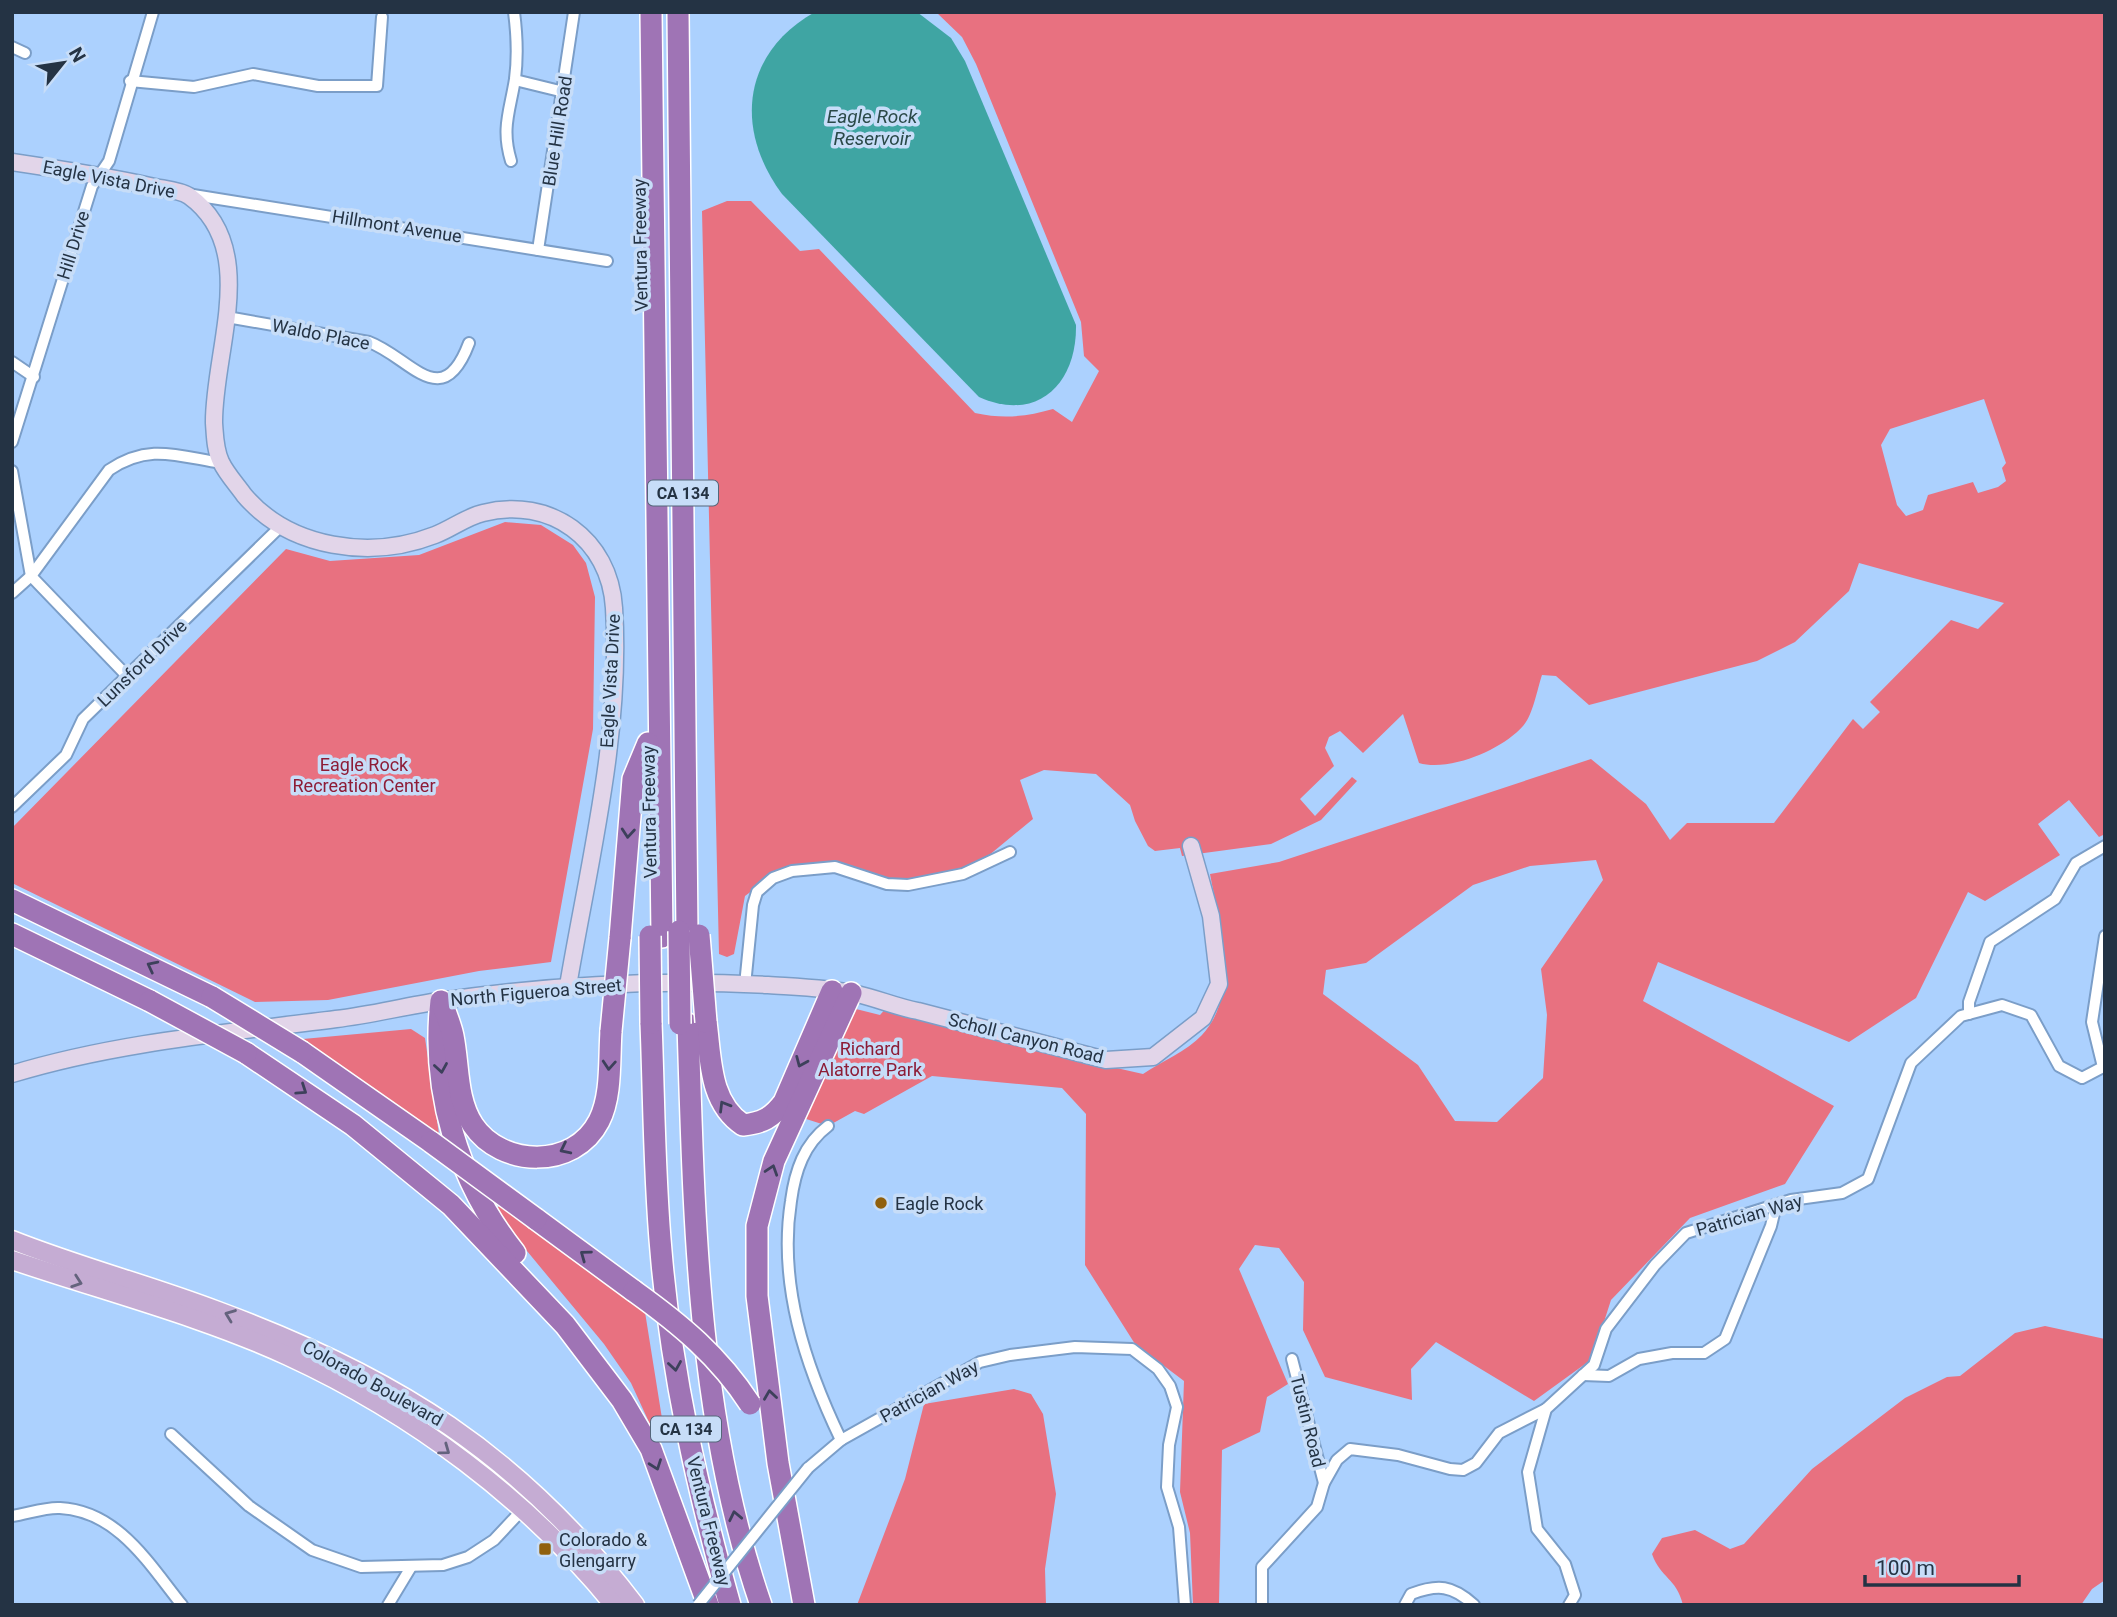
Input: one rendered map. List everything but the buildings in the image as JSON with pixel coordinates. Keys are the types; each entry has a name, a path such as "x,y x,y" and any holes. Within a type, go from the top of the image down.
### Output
{"highway":[{"name":"Ventura Freeway","path":"636,12 645,83 648,743 675,934 677,1023 700,1276 725,1463 737,1526 761,1605"},
{"path":"651,12 645,83 677,1023 714,1084 721,1104 743,1125 756,1124 776,1113 784,1102 841,992"},
{"path":"667,12 673,54 675,934"},
{"name":"CA 134","path":"675,934 686,794 673,54 678,12"},
{"path":"441,1001 453,1034 463,1105 487,1141 522,1157 539,1158 558,1154 590,1134 599,1121 606,1099 633,779 648,743"},
{"path":"12,900 212,997 302,1052 431,1142 682,1326 715,1357 750,1404 778,1462"},
{"path":"12,934 150,1001 246,1052 353,1125 451,1205 565,1325 622,1400"},
{"path":"804,1605 778,1462 757,1296 757,1226 774,1161 841,992"},
{"path":"441,1001 436,1041 454,1143 470,1186 489,1220 586,1343 651,1449 708,1605"},
{"name":"Ventura Freeway","path":"677,1023 660,1250 681,1407 702,1505 730,1605"}],"main road":[{"name":"Colorado Boulevard","path":"12,1240 215,1310 289,1348 400,1395 456,1430 537,1494 584,1541 635,1605"},
{"name":"Colorado Boulevard","path":"12,1260 289,1348 389,1410 524,1509 566,1550 614,1605"},
{"path":"389,1410 400,1395"}],"street":[{"name":"Hill Drive","path":"13,438 92,186 109,161 153,12"},
{"path":"510,161 504,128 515,80 518,38 514,12"},
{"name":"Blue Hill Road","path":"538,250 574,12"},
{"path":"131,81 194,86 253,74 318,86 377,86 382,17"},
{"path":"12,47 25,53"},
{"path":"515,80 564,92"},
{"name":"Eagle Vista Drive","path":"12,162 99,175 187,194 211,219 224,247 230,274 227,317 214,392 215,441 221,463 246,496 281,526 329,545 358,548 408,543 482,513 520,508 543,512 564,521 598,555 609,577 614,606 613,706 568,986"},
{"name":"Hillmont Avenue","path":"187,194 607,261"},
{"name":"Waldo Place","path":"227,317 369,342 388,349 408,368 427,377 453,372 461,364 470,342"},
{"path":"12,362 34,377"},
{"path":"12,593 31,576 109,470 121,462 149,452 221,463"},
{"path":"12,471 31,576 128,677"},
{"name":"Lunsford Drive","path":"12,807 66,755 79,724 281,526"},
{"name":"Scholl Canyon Road","path":"745,985 841,992 877,999 888,1006 918,1011 1106,1060 1153,1057 1203,1018 1219,985 1210,916 1191,846"},
{"path":"1969,1014 1969,1002 1990,942 2055,899 2076,863 2105,846"},
{"path":"745,985 753,905 757,892 773,878 792,871 835,867 887,884 908,885 963,874 1010,852"},
{"name":"Patrician Way","path":"1324,1483 1337,1460 1350,1449 1398,1455 1450,1469 1463,1470 1476,1463 1499,1433 1546,1409 1594,1366 1606,1329 1655,1265 1686,1233 1791,1200 1842,1194 1868,1179 1911,1063 1961,1016 2002,1005 2031,1015 2059,1066 2082,1078 2103,1066 2092,1022 2105,936"},
{"name":"North Figueroa Street","path":"12,1074 148,1042 345,1018 441,1001 568,986 745,985"},
{"path":"828,1126 809,1144 801,1160 787,1225 786,1258 798,1326 813,1374 841,1440"},
{"path":"1583,1375 1609,1376 1639,1359 1672,1353 1704,1353 1725,1339 1772,1226 1776,1205"},
{"name":"Patrician Way","path":"698,1605 808,1468 841,1440 980,1362 1010,1355 1075,1347 1132,1349 1158,1369 1170,1386 1177,1407 1169,1445 1167,1487 1180,1527 1185,1605"},
{"name":"Tustin Road","path":"1292,1359 1324,1483"},
{"path":"1546,1409 1528,1472 1537,1529 1565,1564 1575,1595 1569,1605"},
{"path":"171,1434 249,1507 312,1550 361,1567 443,1564 482,1550 537,1494"},
{"path":"1262,1605 1262,1567 1317,1507 1324,1483"},
{"path":"12,1516 60,1508 108,1521 133,1545 182,1605"},
{"path":"388,1605 411,1567"},
{"path":"1405,1605 1411,1594 1435,1585 1462,1594 1474,1605"}],"green space":[{"name":"Richard Alatorre Park","path":"936,12 2105,12 2105,834 2099,837 2069,800 2038,824 2060,855 1985,901 1968,892 1916,998 1849,1042 1658,962 1643,1001 1834,1106 1785,1184 1690,1218 1611,1300 1592,1359 1534,1401 1436,1342 1411,1369 1412,1400 1325,1377 1303,1330 1304,1282 1279,1248 1255,1245 1239,1269 1288,1384 1267,1397 1260,1432 1222,1450 1219,1605 1193,1605 1190,1533 1180,1492 1184,1381 1135,1344 1085,1265 1086,1114 1062,1088 932,1076 864,1114 855,1111 828,1126 800,1117 852,1008 880,1015 888,1006 989,1029 979,1037 1143,1074 1196,1041 1214,1018 1221,999 1224,957 1210,874 1279,862 1591,759 1646,804 1670,840 1687,823 1774,823 1853,719 1863,729 1880,712 1870,702 1951,620 1978,629 2004,603 1859,563 1849,591 1795,642 1757,661 1589,705 1556,676 1542,675 1532,709 1523,726 1489,751 1460,762 1431,765 1419,763 1403,714 1363,753 1340,731 1329,737 1325,748 1334,766 1300,799 1315,816 1352,777 1357,781 1321,820 1271,844 1182,856 1180,848 1155,851 1148,846 1130,805 1096,774 1044,770 1020,780 1033,819 982,861 931,880 901,882 829,863 781,869 745,896 734,954 727,957 719,954 702,211 727,201 751,201 800,251 819,249 975,413 1014,416 1053,409 1072,422 1099,371 1084,356 1081,322 976,64 962,37","holes":["1984,399 2006,463 2002,468 2006,481 1998,487 1978,493 1973,482 1928,495 1923,510 1906,516 1897,505 1881,445 1890,429","1596,860 1603,880 1541,969 1547,1015 1543,1078 1497,1122 1455,1121 1418,1065 1323,994 1326,970 1366,963 1473,885 1530,866"]},
{"name":"Eagle Rock Recreation Center","path":"505,522 541,525 573,545 586,563 595,597 593,729 551,962 479,971 328,1000 255,1002 12,883 12,828 286,549 330,561 419,555"},
{"path":"411,1029 425,1038 439,1134 303,1039"},
{"path":"501,1205 645,1312 664,1431 654,1433 631,1383 604,1344 493,1210"},
{"path":"2045,1326 2105,1339 2105,1580 2092,1589 2081,1605 1683,1605 1676,1589 1652,1554 1662,1538 1695,1530 1730,1549 1744,1544 1812,1469 1905,1398 1947,1377 1960,1376 2015,1333"},
{"path":"1014,1389 1031,1394 1043,1414 1056,1494 1045,1569 1046,1605 857,1605 905,1479 924,1404"}],"water":[{"name":"Eagle Rock Reservoir","path":"815,12 917,12 951,38 965,61 1076,325 1069,365 1061,381 1050,393 1019,405 1000,404 979,397 782,194 767,169 757,144 752,119 753,94 760,70 772,49 791,29"}],"place":[{"name":"Eagle Rock","path":"881,1203"},
{"name":"Colorado & Glengarry","path":"545,1549"}]}
